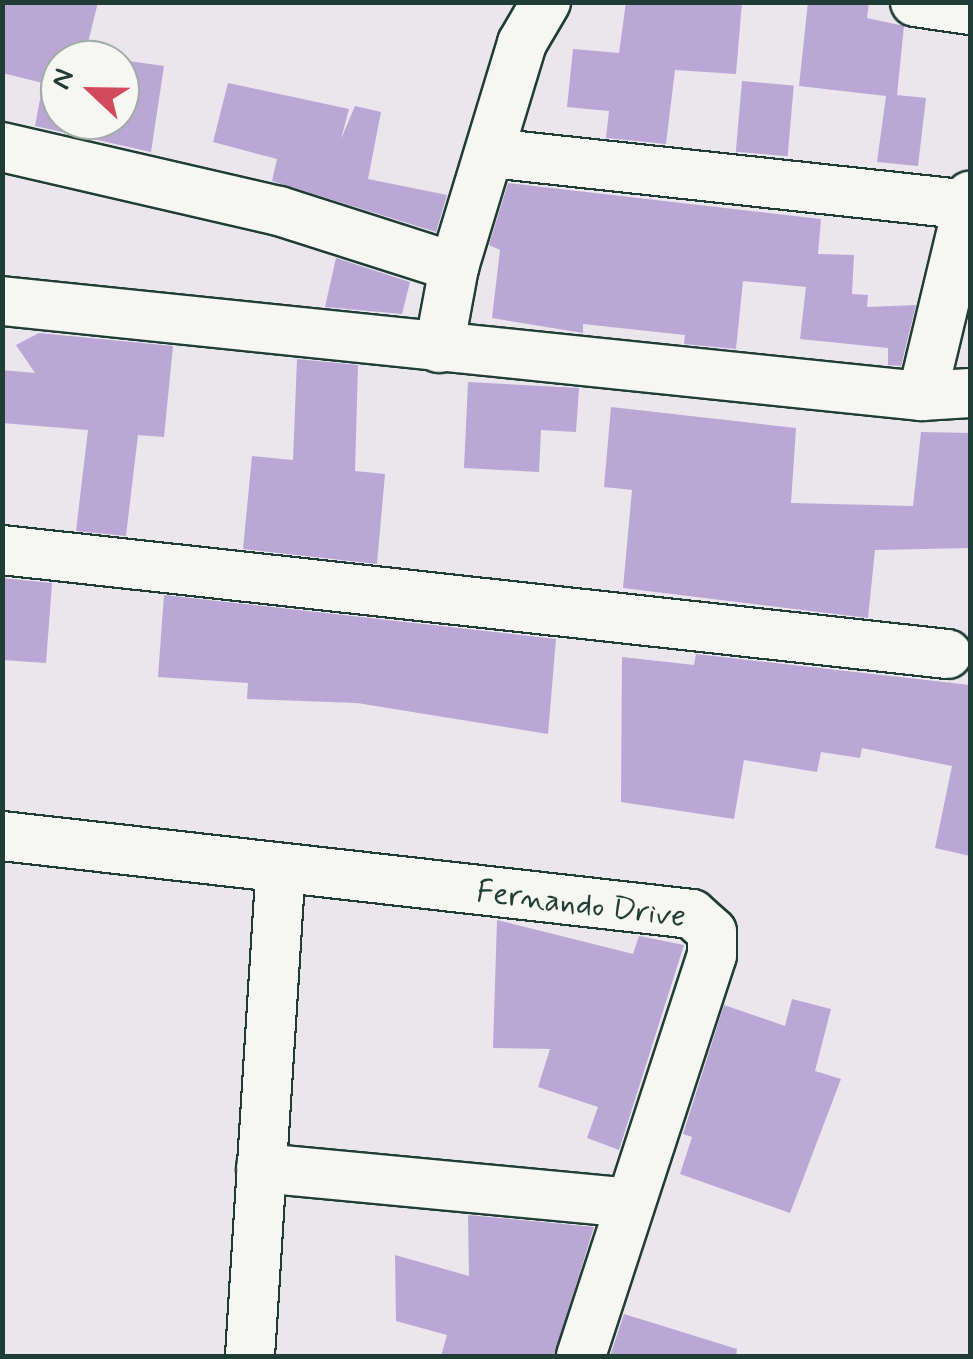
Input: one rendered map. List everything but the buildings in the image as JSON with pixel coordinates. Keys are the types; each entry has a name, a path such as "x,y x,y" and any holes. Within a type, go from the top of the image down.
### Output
{"street":[{"path":"439,348 454,267 522,43 546,2"},
{"path":"915,2 970,10"},
{"path":"2,147 279,211 454,267"},
{"path":"491,154 969,201 922,396"},
{"path":"2,301 922,396 970,393"},
{"path":"2,550 947,654"},
{"name":"Fernando Drive","path":"2,836 692,914 712,932 712,955 628,1203 582,1356"},
{"path":"250,1356 281,868"},
{"path":"261,1168 628,1203"}]}
